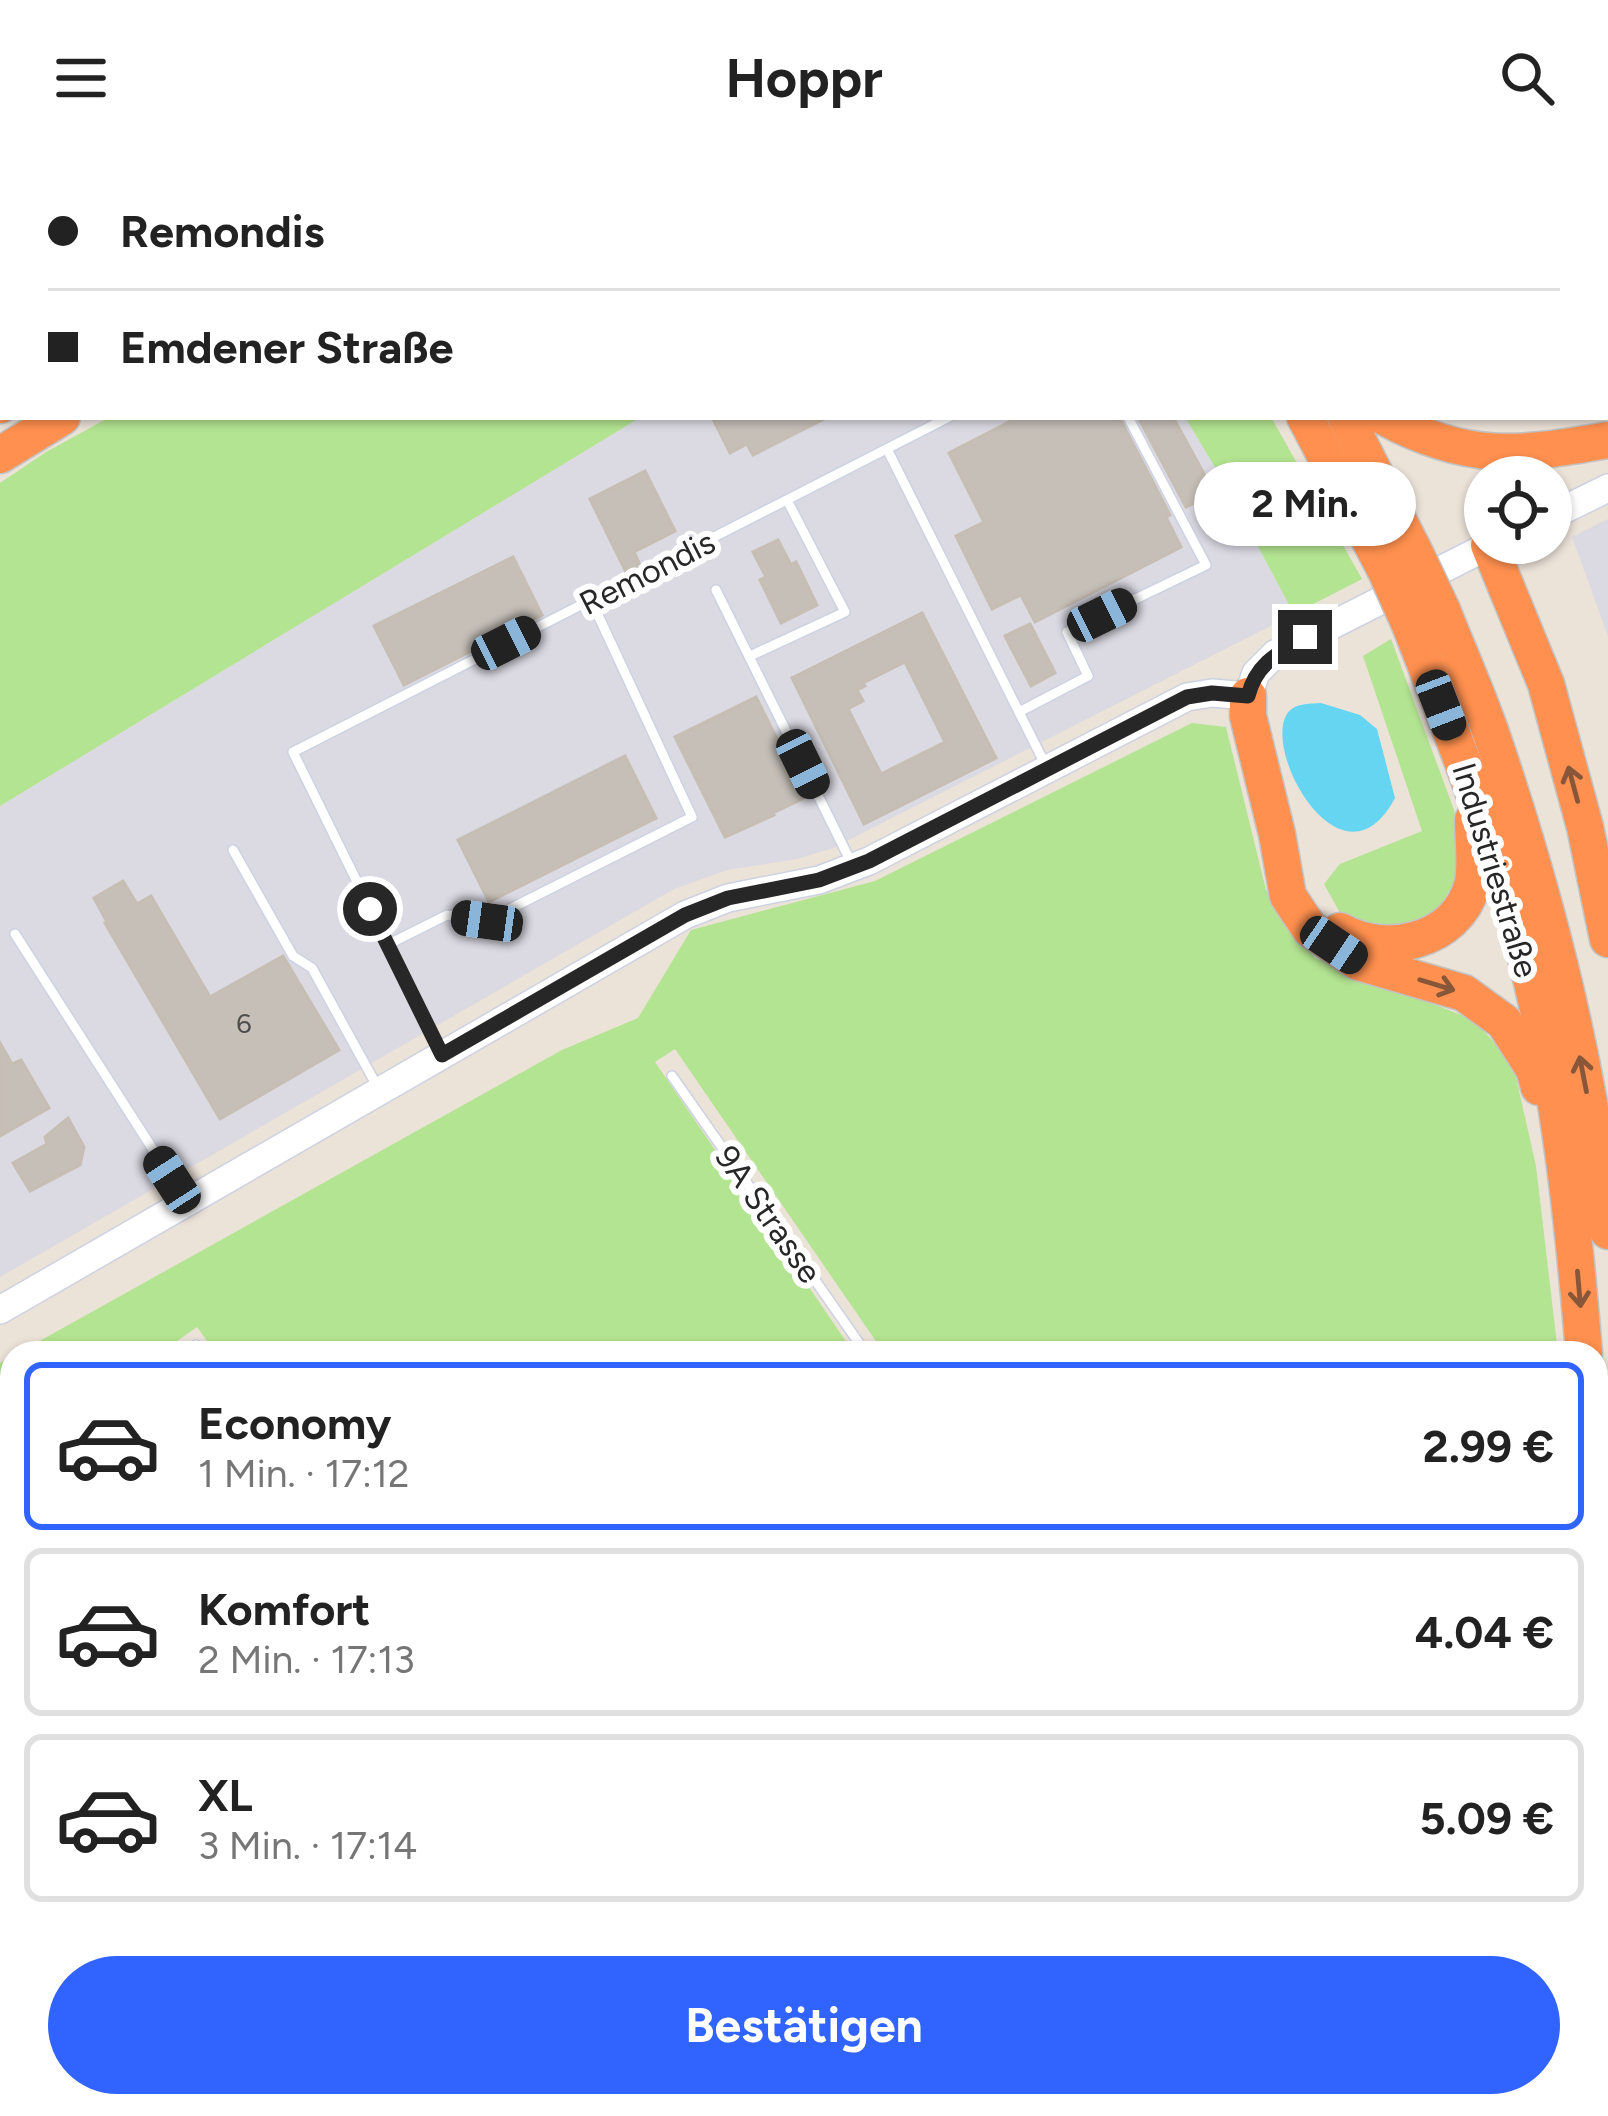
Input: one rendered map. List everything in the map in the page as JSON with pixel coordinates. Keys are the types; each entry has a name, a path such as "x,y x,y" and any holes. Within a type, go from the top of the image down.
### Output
{"highway":[{"path":"0,451 36,420"},
{"path":"0,451 57,420"},
{"name":"Industriestraße","path":"1307,420 1400,562"},
{"name":"Industriestraße","path":"1347,420 1400,562 1492,735 1554,940 1589,1106 1591,1228 1585,1341"},
{"path":"1390,420 1429,440 1497,454 1608,440"},
{"path":"1499,564 1546,684 1585,827 1608,939"},
{"name":"Industriestraße","path":"1426,618 1525,954 1591,1228"},
{"path":"1248,696 1248,716 1288,896 1310,929 1358,962 1464,993 1504,1022 1534,1069 1591,1228"},
{"path":"1277,834 1325,922 1374,944 1416,942 1454,919 1473,885 1472,785"}],"street":[{"path":"1572,505 1608,488"},
{"path":"0,1310 685,915 728,898 819,880 854,867 1187,697 1248,696 1256,673 1275,654 1464,558"}],"lane":[{"name":"Remondis","path":"442,1055 293,752 943,420"},
{"path":"1018,712 1088,676 1067,632 1206,565 1130,420"},
{"path":"887,449 1048,770"},
{"path":"750,656 845,612 788,500"},
{"name":"Remondis","path":"716,590 854,867"},
{"path":"388,945 447,915 487,921 692,818 591,600"},
{"path":"233,850 293,956 312,968 380,1091"},
{"path":"15,934 187,1202"},
{"name":"9A Strasse","path":"672,1076 858,1341"}],"shaded area":[{"path":"636,420 1187,420 1294,614 833,848 727,870 674,889 0,1277 0,806"},
{"path":"1608,519 1608,636 1572,537"}],"green space":[{"path":"105,420 636,420 0,806 0,483"},
{"path":"1187,420 1273,420 1362,579 1294,614"},
{"path":"1391,639 1454,810 1462,870 1435,914 1385,929 1343,918 1324,884 1340,864 1422,831 1363,656"},
{"path":"1192,723 1226,727 1266,890 1315,958 1474,1020 1513,1064 1536,1166 1557,1341 876,1341 675,1049 655,1062 846,1341 207,1341 197,1327 177,1341 40,1341 562,1050 638,1018 691,930 875,881"}],"water":[{"path":"1321,703 1360,715 1377,729 1395,798 1374,824 1353,832 1331,825 1312,807 1286,757 1282,733 1287,714 1298,706"}],"building":[{"path":"714,420 822,420 753,455 747,444 730,453"},
{"path":"1013,420 1121,420 1170,515 1166,517 1181,547 1035,622 1021,595 992,609 956,536 984,522 949,453"},
{"path":"1140,420 1175,420 1209,483 1221,478 1232,501 1215,509 1209,496 1186,507"},
{"path":"645,471 675,531 634,552 640,565 626,572 590,499"},
{"path":"778,540 791,565 796,562 817,605 781,623 760,580 766,577 753,552"},
{"path":"513,557 542,615 404,685 374,626"},
{"path":"922,613 996,758 864,824 792,678","holes":["905,662 945,742 881,774 848,709 863,701 857,690 863,683"]},
{"path":"1030,624 1055,673 1031,686 1005,636"},
{"path":"756,697 806,797 725,837 675,737"},
{"path":"625,756 656,818 489,902 458,840"},
{"path":"123,881 137,904 151,896 210,997 283,956 339,1050 220,1119 94,898"},
{"path":"0,1043 12,1064 21,1060 49,1108 0,1136"},
{"path":"68,1118 84,1147 80,1165 30,1191 13,1163 47,1144 45,1137"}],"route":[{"path":"370,909 442,1055 685,915 728,898 819,880 869,861 1187,697 1248,696 1263,663 1305,637"}]}
